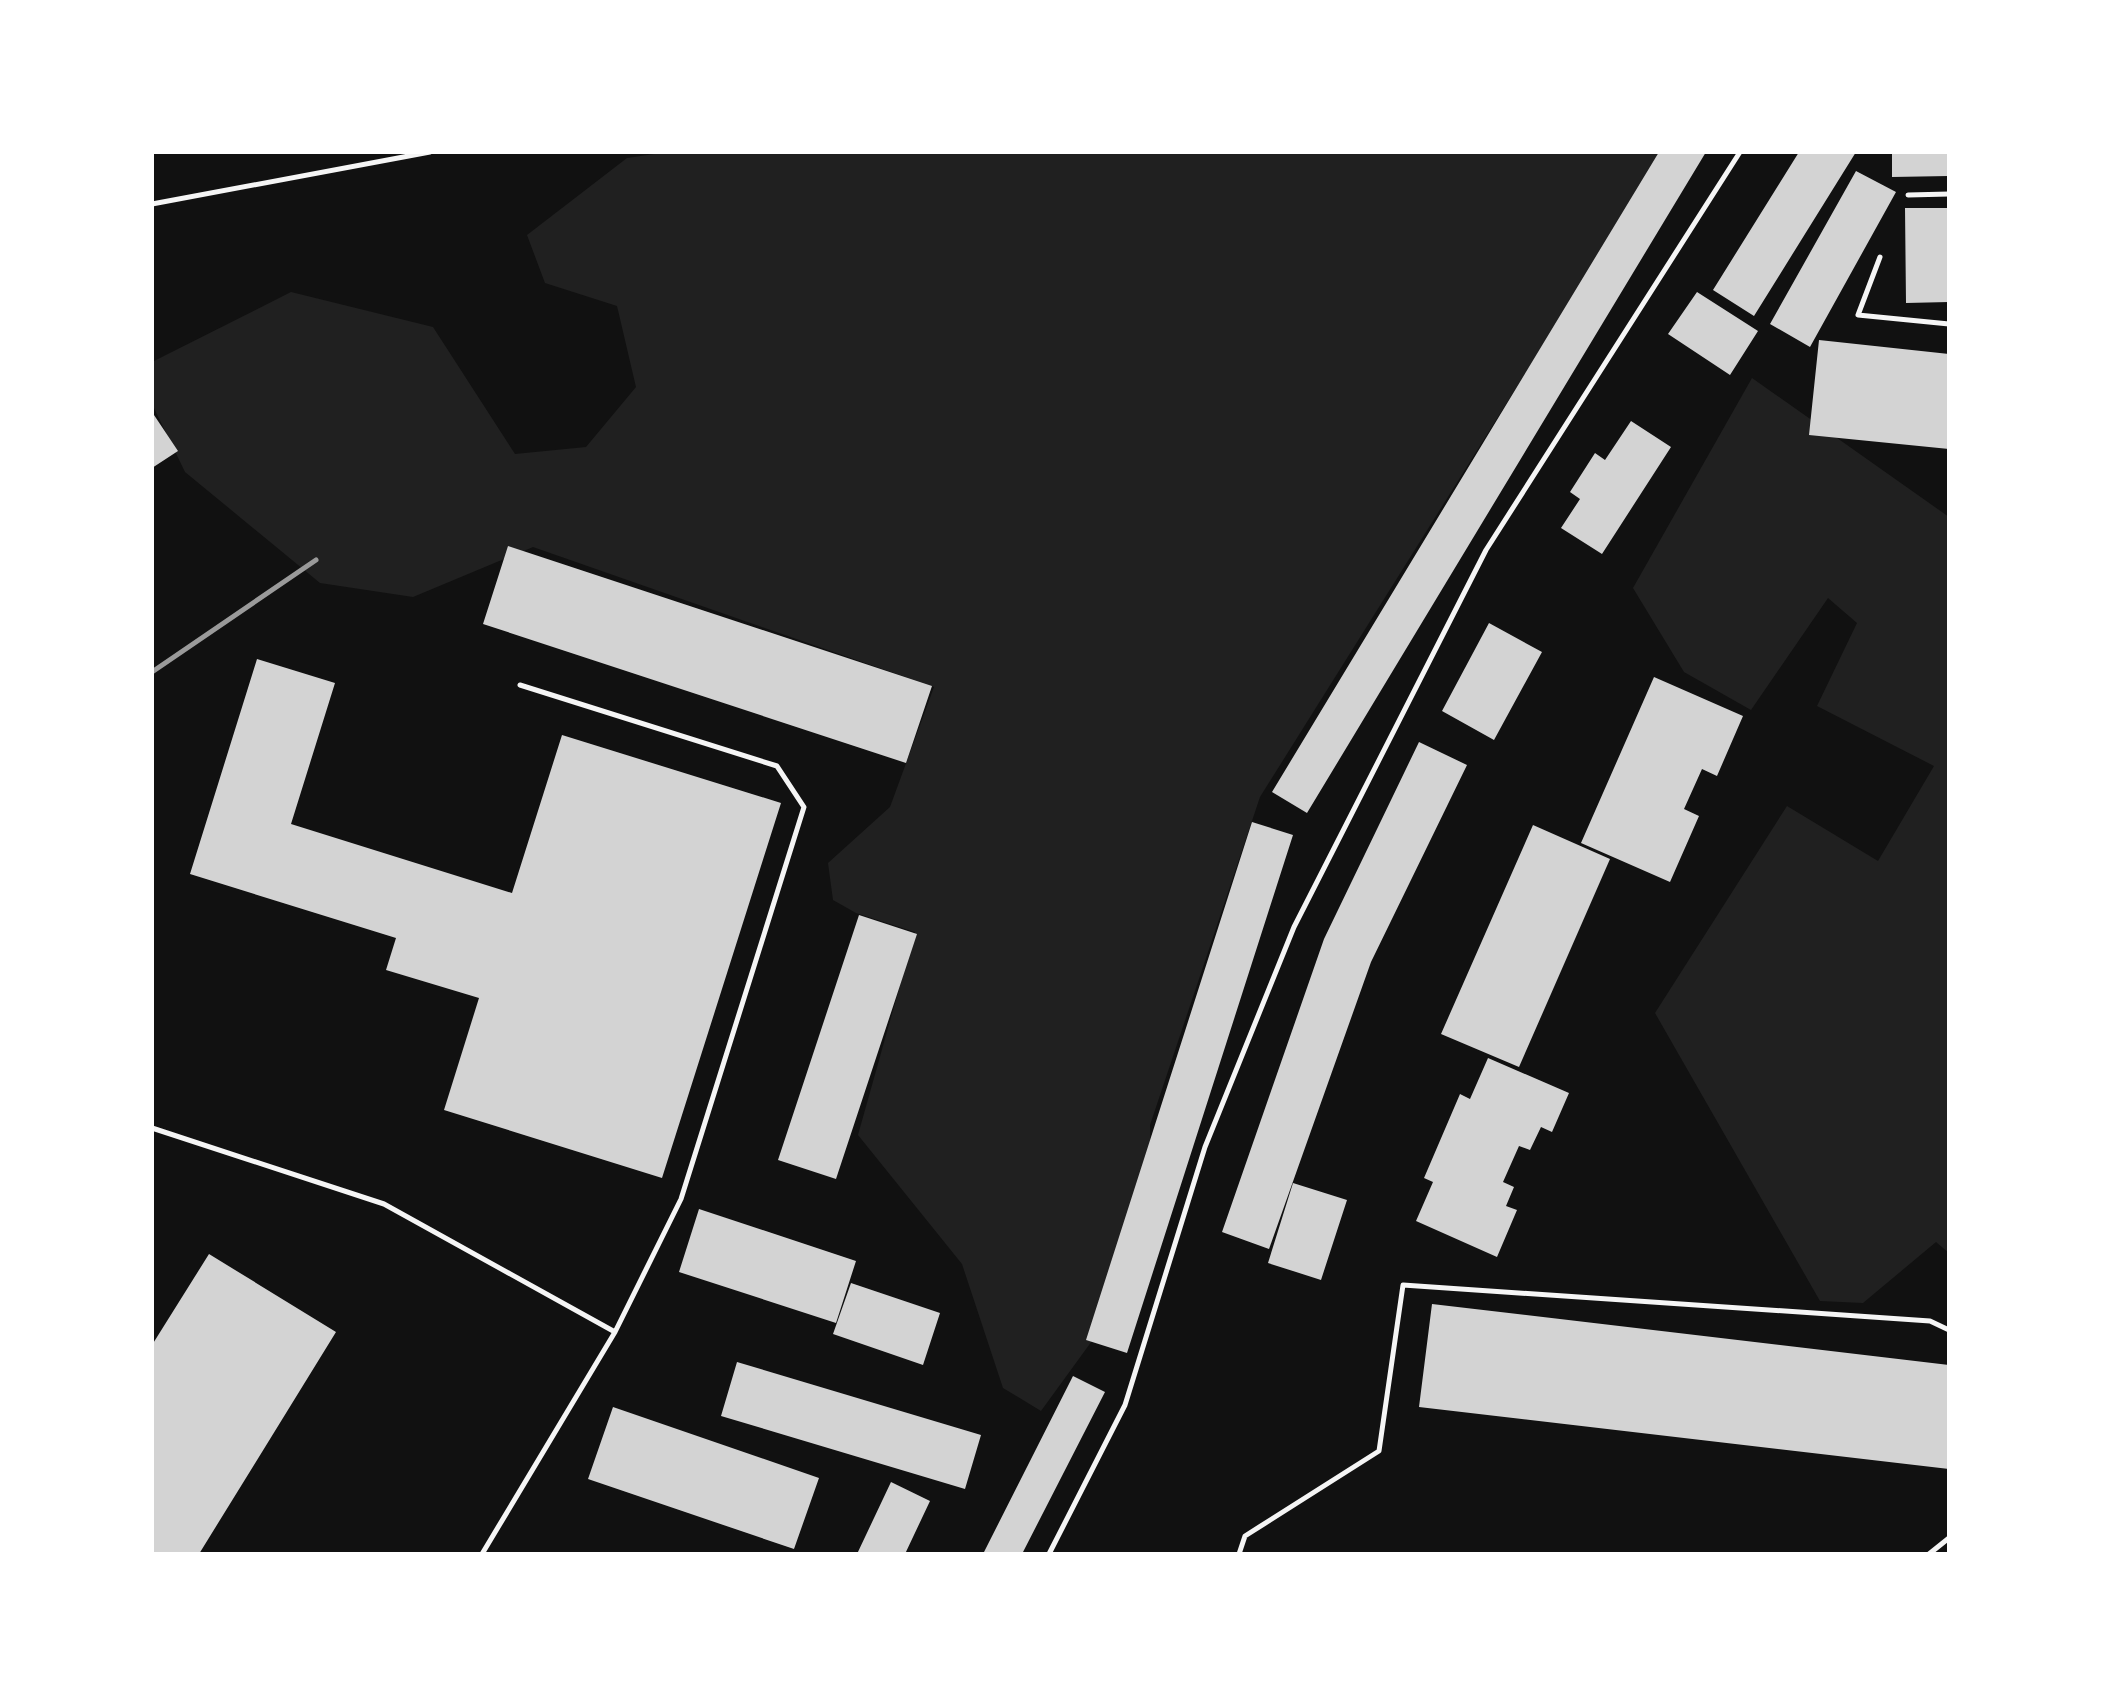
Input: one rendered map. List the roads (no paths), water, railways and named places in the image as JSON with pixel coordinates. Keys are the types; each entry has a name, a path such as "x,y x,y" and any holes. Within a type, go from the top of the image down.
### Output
{"lane":[{"path":"152,204 430,152"},
{"path":"1049,1554 1125,1405 1205,1146 1294,927 1486,550 1740,152"},
{"path":"1908,195 1949,194"},
{"path":"1880,257 1858,315 1949,324"},
{"path":"482,1554 615,1332 681,1199 804,807 777,766 520,685"},
{"path":"152,1128 384,1204 615,1332"},
{"path":"1239,1554 1245,1536 1379,1451 1403,1285 1930,1321 1949,1330"},
{"path":"1929,1554 1949,1538"}],"railway":[{"path":"152,672 316,560"}]}
